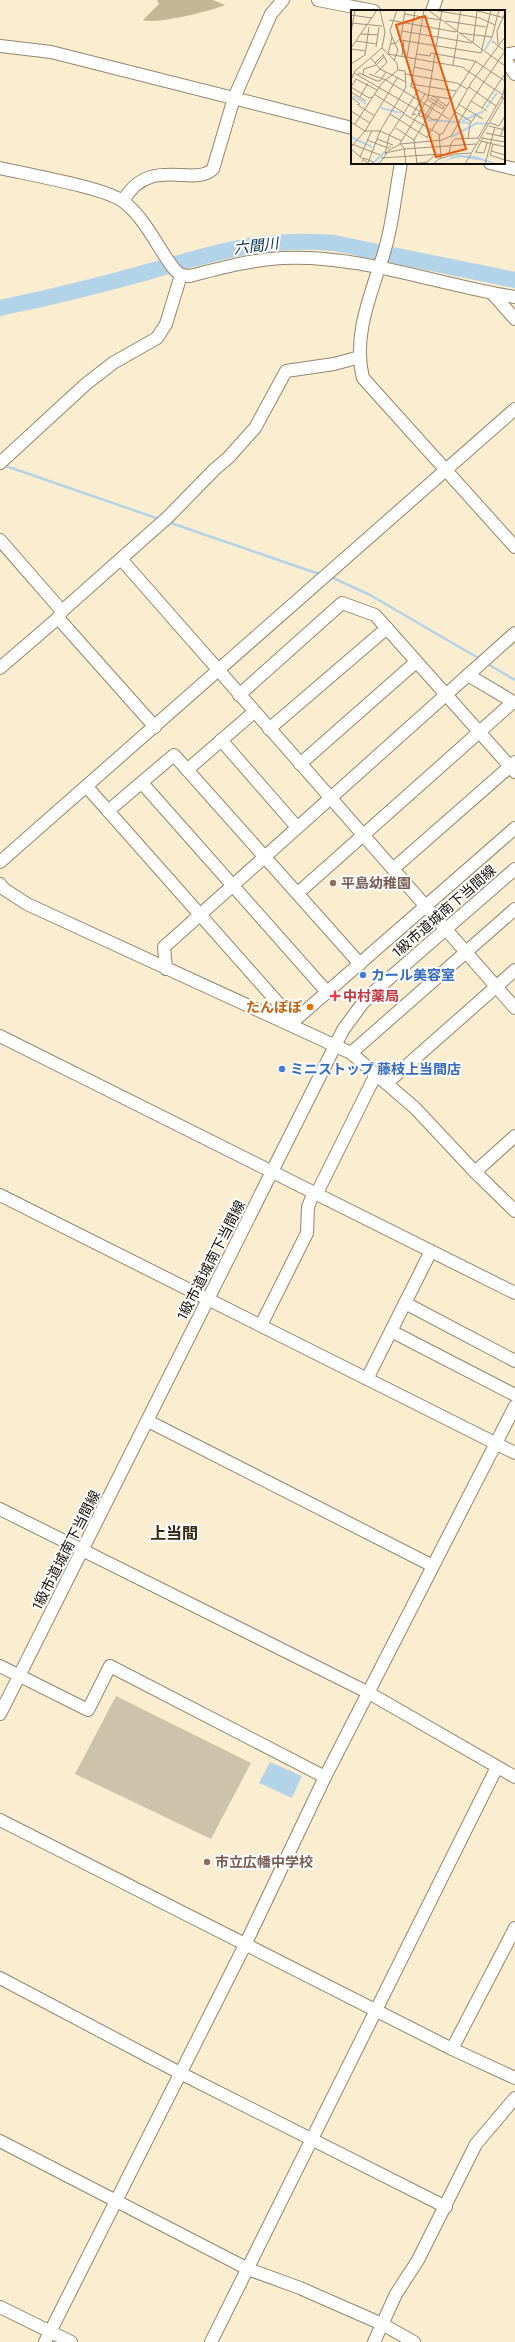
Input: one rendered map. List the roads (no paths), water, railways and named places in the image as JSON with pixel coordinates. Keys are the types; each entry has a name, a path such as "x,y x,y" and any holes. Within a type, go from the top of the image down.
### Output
{"street":[{"path":"123,201 134,185 156,175 209,173 217,160 234,98 271,14 283,0"},
{"path":"318,0 369,10"},
{"path":"432,10 436,0"},
{"path":"0,46 51,52 351,128"},
{"path":"505,57 515,52"},
{"path":"505,59 515,74"},
{"path":"401,164 386,244 363,314 360,357 363,378 515,548"},
{"path":"494,164 515,169"},
{"path":"0,168 102,192 123,201 142,223 167,260 178,273 190,276 248,262 282,258 314,258 380,265 492,293 515,297"},
{"path":"2,461 113,363 157,338 166,324 178,273"},
{"path":"492,293 515,319"},
{"path":"2,663 60,615 156,526 168,517 210,473 228,458 255,428 286,371 334,364 360,357"},
{"path":"0,862 219,672 515,410"},
{"path":"0,540 60,615 155,727"},
{"path":"121,558 239,695 515,1008"},
{"path":"239,695 342,603 375,615 416,662 513,767 393,869"},
{"path":"269,729 386,628"},
{"path":"166,969 164,947 198,914 515,633"},
{"path":"300,764 416,662"},
{"path":"298,893 514,702 468,674"},
{"path":"188,770 254,712"},
{"path":"221,740 296,826"},
{"path":"108,811 174,755 360,964"},
{"path":"142,783 327,992"},
{"path":"87,787 293,1023"},
{"path":"293,1023 515,828"},
{"name":"1級市道城南下当間線","path":"0,1714 335,1045 352,1016 362,1004 515,869"},
{"path":"0,884 4,889 27,904 166,969 293,1023 351,1053 415,1108 475,1172 515,1211"},
{"path":"351,1053 515,909"},
{"path":"387,1083 515,970"},
{"path":"0,1036 316,1192 515,1293"},
{"path":"261,1325 307,1233 308,1206 376,1074"},
{"path":"475,1172 515,1136"},
{"path":"0,1195 515,1453"},
{"path":"367,1379 431,1251"},
{"path":"405,1303 515,1361"},
{"path":"391,1332 513,1390"},
{"path":"48,2337 245,1945 325,1777 515,1406"},
{"path":"148,1421 433,1566"},
{"path":"0,1509 369,1693 515,1777"},
{"path":"0,1666 88,1710 110,1666 325,1777"},
{"path":"211,2342 497,1767"},
{"path":"0,1820 376,2011 452,2049 515,2078"},
{"path":"452,2049 515,1928"},
{"path":"0,1978 180,2073 446,2207"},
{"path":"374,2342 396,2294 418,2260 446,2207 476,2144 515,2098"},
{"path":"0,2141 248,2269 300,2288 382,2324 414,2342"},
{"path":"0,2307 48,2337 71,2342"}],"water":[{"path":"270,1762 302,1776 292,1798 259,1783"}],"waterway":[{"name":"六間川","path":"0,308 90,287 215,253 238,248 283,242 334,243 515,280"},
{"path":"3,465 159,519"},
{"path":"168,522 322,575"},
{"path":"331,577 370,595 480,659"},
{"path":"486,663 515,680"}],"place":[{"name":"平島幼稚園","path":"333,883"},
{"name":"カール美容室","path":"363,975"},
{"name":"中村薬局","path":"335,996"},
{"name":"たんぽぽ","path":"310,1007"},
{"name":"ミニストップ 藤枝上当間店","path":"282,1069"},
{"name":"市立広幡中学校","path":"207,1862"}],"district":[{"name":"上当間","path":"174,1533"}]}
